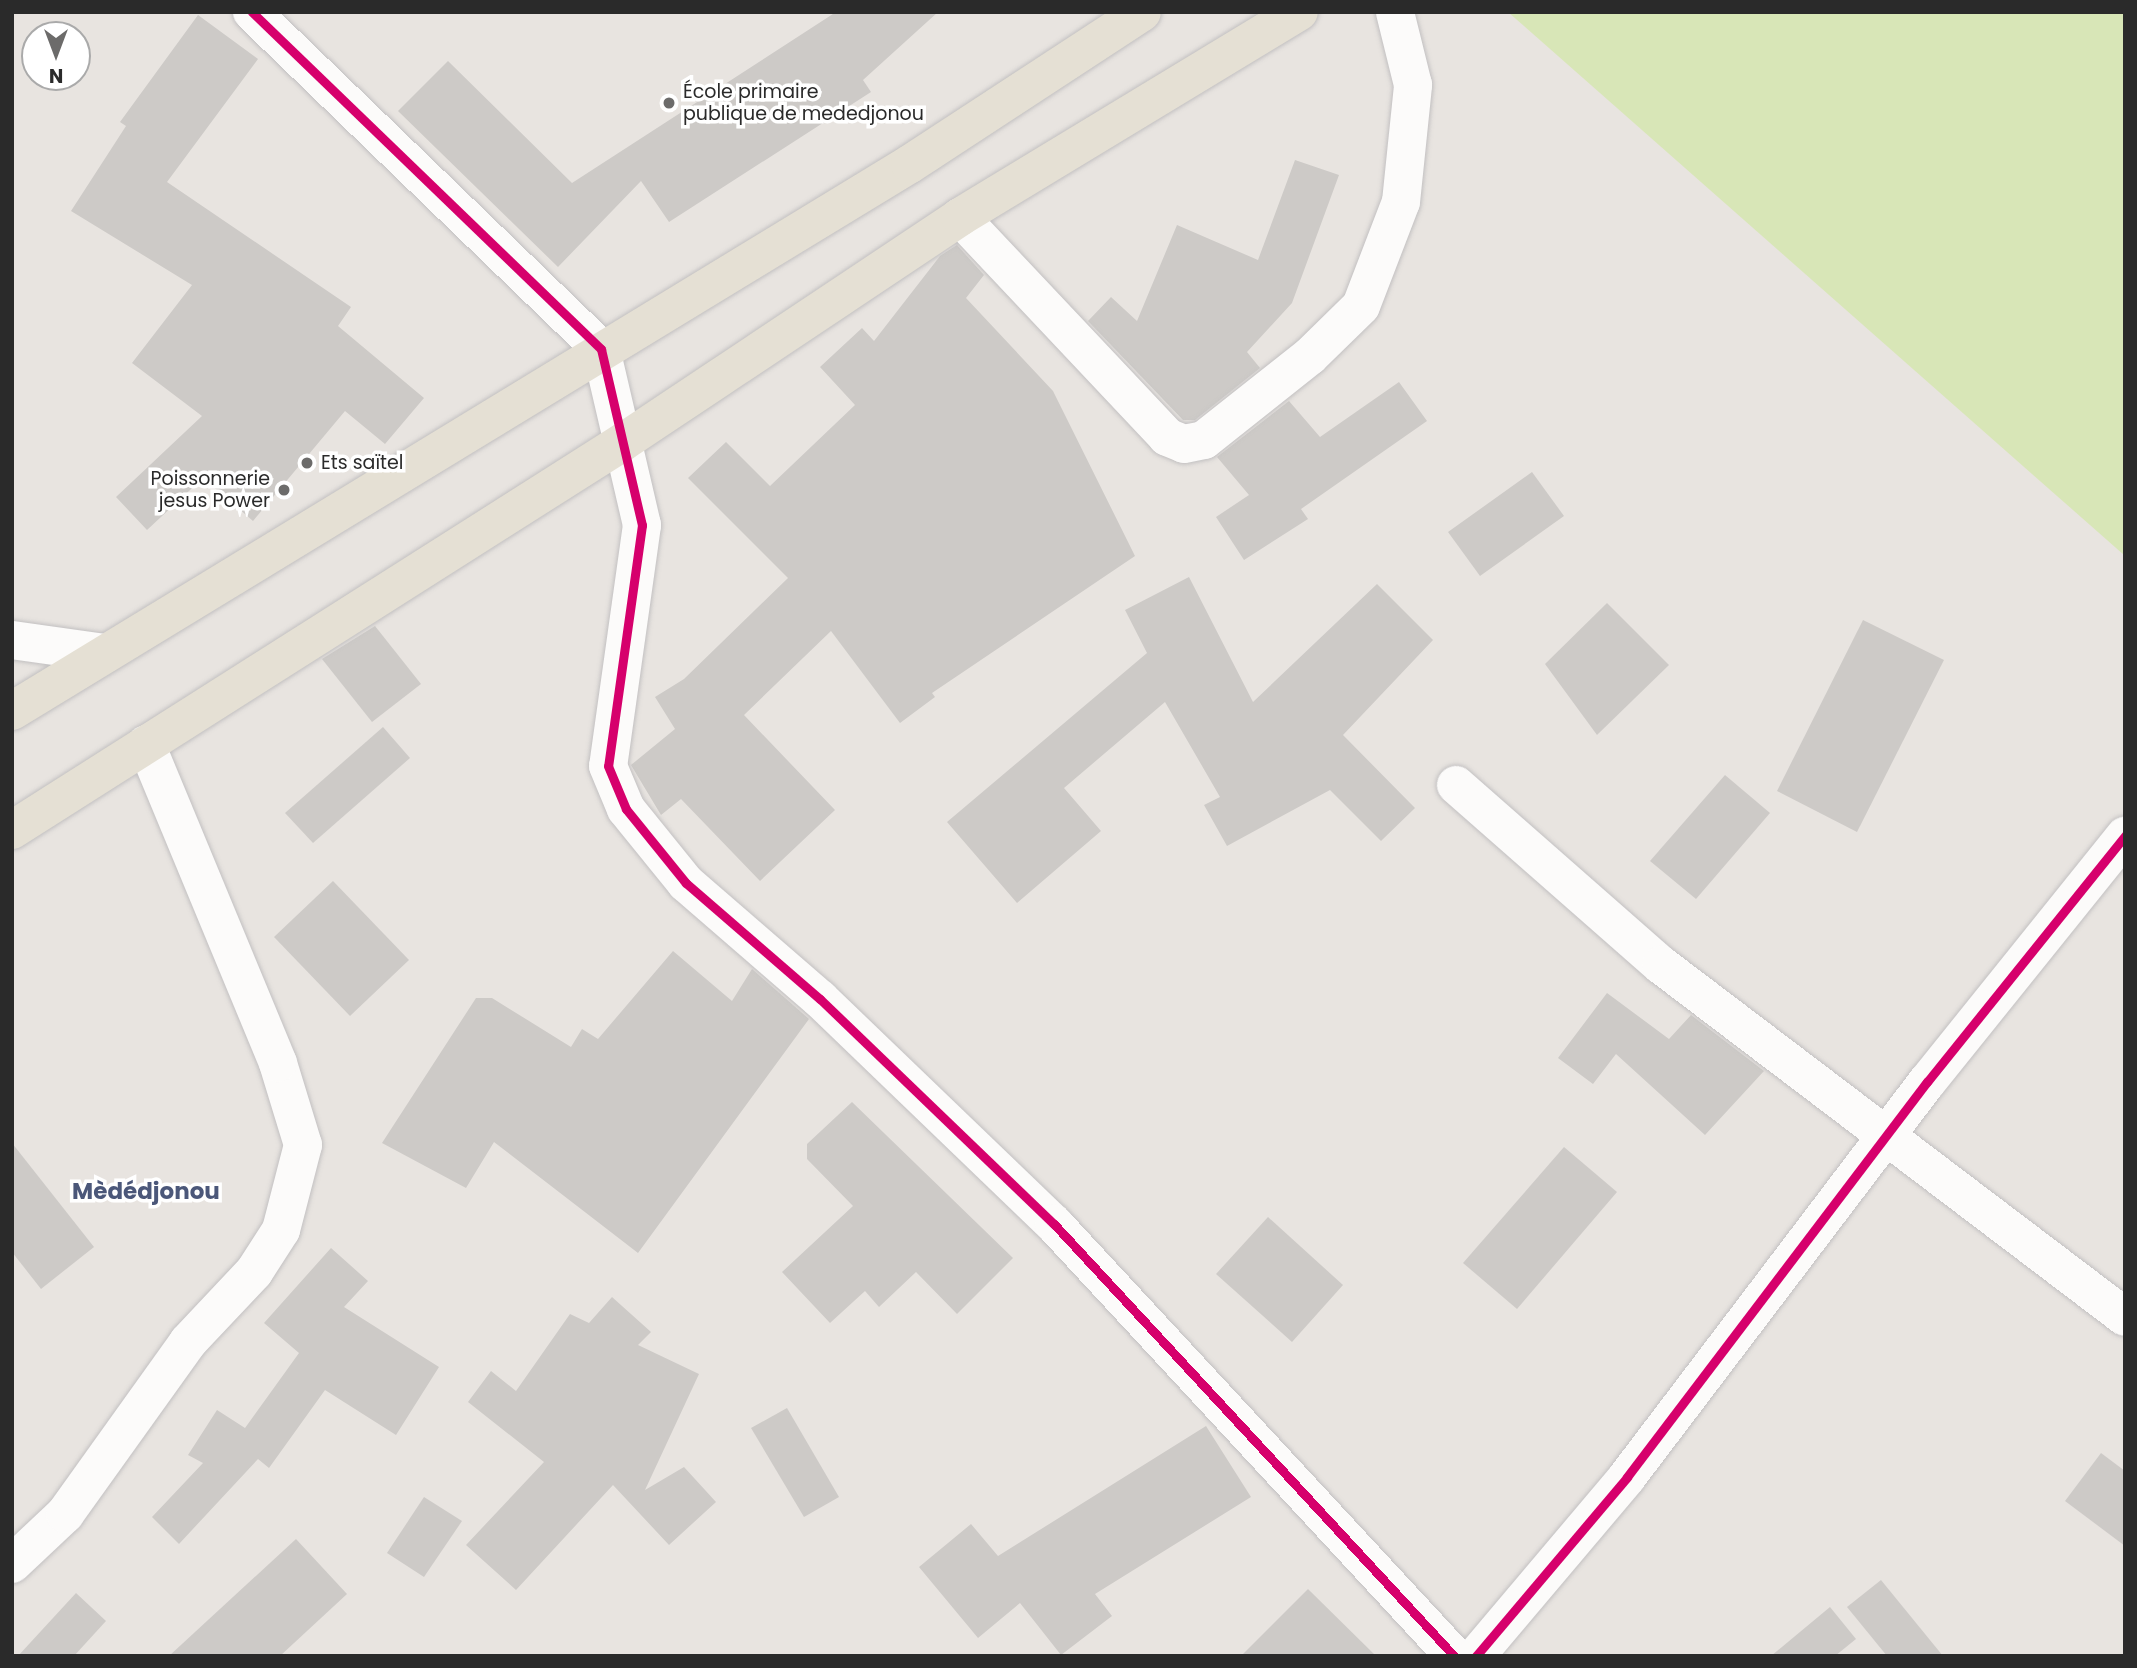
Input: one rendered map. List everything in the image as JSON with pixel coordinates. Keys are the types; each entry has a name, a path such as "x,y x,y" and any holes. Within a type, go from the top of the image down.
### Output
{"main road":[{"path":"12,711 601,349 909,164 1142,12"},
{"path":"12,830 623,442 960,217 1299,12"}],"street":[{"path":"252,12 601,349 642,525 608,766 626,809 686,883 820,999 1054,1224 1454,1656"},
{"path":"960,217 1167,437 1184,444 1204,440 1311,356 1361,306 1401,202 1413,85 1395,12"},
{"path":"12,640 104,653"},
{"path":"12,1564 65,1514 188,1342 254,1272 281,1230 303,1145 278,1063 146,744"},
{"path":"1456,785 1661,965 2125,1317"},
{"path":"1476,1656 1627,1477 1886,1138 2125,836"}],"green space":[{"path":"1508,12 2125,12 2125,554 2124,555"}],"building":[{"path":"836,12 938,12 863,80 871,92 669,222 641,181 558,267 398,111 448,61 572,183"},
{"path":"198,15 258,59 167,182 351,307 338,326 424,398 385,444 345,411 253,521 203,478 147,530 116,497 202,416 132,363 192,285 71,211 126,126 120,122"},
{"path":"1295,160 1339,175 1292,303 1247,352 1260,368 1195,420 1183,420 1088,321 1111,297 1137,321 1177,225 1258,260"},
{"path":"957,245 984,275 966,298 1053,391 1135,556 932,693 935,697 900,723 831,631 744,715 835,810 760,881 681,799 661,815 631,765 675,729 655,697 684,679 788,578 688,478 726,442 770,486 855,405 820,367 862,328 874,341 940,256"},
{"path":"1399,382 1427,421 1301,509 1308,519 1244,560 1216,517 1249,495 1217,457 1289,401 1320,437"},
{"path":"1532,472 1564,516 1480,576 1448,532"},
{"path":"1189,577 1253,702 1377,584 1433,640 1343,735 1415,808 1381,841 1330,790 1227,846 1204,805 1220,797 1165,702 1064,788 1101,831 1017,903 947,822 1147,653 1125,610"},
{"path":"1607,603 1669,665 1597,735 1545,664"},
{"path":"1863,620 1944,660 1857,832 1777,791"},
{"path":"375,626 421,684 372,722 322,659"},
{"path":"383,727 410,758 313,843 285,813"},
{"path":"1725,775 1770,813 1696,899 1650,861"},
{"path":"333,881 409,960 350,1016 274,937"},
{"path":"673,951 732,1001 752,969 809,1019 638,1253 494,1142 466,1188 382,1143 476,998 492,998 571,1047 582,1029 598,1039"},
{"path":"1607,993 1669,1039 1691,1015 1764,1071 1705,1135 1616,1054 1593,1084 1558,1058"},
{"path":"852,1102 1013,1258 957,1314 916,1272 879,1307 865,1291 830,1323 782,1272 853,1206 807,1159 807,1144"},
{"path":"12,1143 94,1247 41,1289 12,1252"},
{"path":"1564,1147 1617,1192 1517,1309 1463,1263"},
{"path":"1268,1217 1343,1285 1292,1342 1216,1274"},
{"path":"331,1248 368,1281 344,1307 439,1367 396,1435 325,1390 269,1468 258,1459 179,1544 152,1517 203,1463 188,1455 217,1410 245,1428 299,1353 264,1323"},
{"path":"612,1297 651,1332 638,1345 699,1374 645,1490 684,1467 716,1502 669,1545 613,1485 516,1590 466,1545 544,1462 468,1402 491,1371 516,1391 570,1314 589,1323"},
{"path":"787,1408 839,1497 804,1517 751,1428"},
{"path":"1206,1426 1251,1497 1095,1594 1112,1616 1061,1655 1020,1603 978,1638 919,1567 971,1524 998,1556"},
{"path":"2101,1453 2125,1471 2125,1546 2065,1501"},
{"path":"424,1497 462,1521 424,1577 387,1553"},
{"path":"296,1539 347,1594 280,1656 169,1656"},
{"path":"1881,1580 1943,1656 1887,1656 1847,1607"},
{"path":"1308,1589 1376,1656 1241,1656"},
{"path":"76,1593 106,1621 74,1656 18,1656"},
{"path":"1830,1607 1856,1639 1835,1656 1771,1656"}],"cycle path":[{"path":"252,12 601,349 642,525 608,766 626,809 686,883 820,999 1054,1224 1454,1656"},
{"path":"1476,1656 1627,1477 1927,1082 2125,836"}],"place":[{"name":"École primaire publique de mededjonou","path":"669,103"},
{"name":"Ets saïtel","path":"307,463"},
{"name":"Poissonnerie jesus Power","path":"284,490"}],"district":[{"name":"Mèdédjonou","path":"146,1191"}]}
